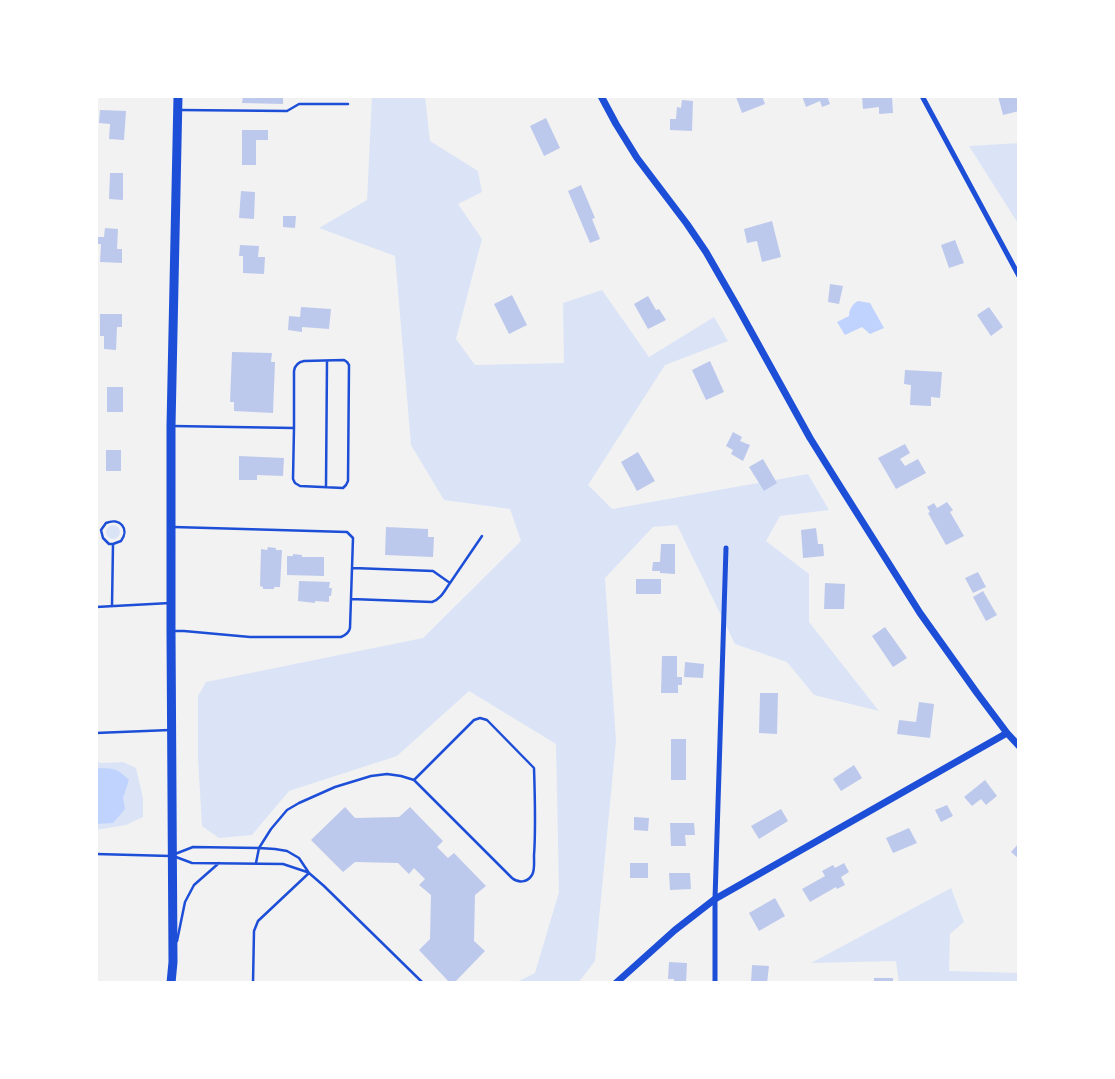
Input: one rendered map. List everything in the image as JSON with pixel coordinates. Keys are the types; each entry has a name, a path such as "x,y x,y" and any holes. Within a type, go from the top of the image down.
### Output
{"highway":[{"path":"171,983 173,962 171,426 178,96"}],"street":[{"path":"601,96 636,158 706,252 815,446 920,613 1007,733 1019,746"},
{"path":"922,96 1019,276"},
{"path":"715,983 714,899 726,548"},
{"path":"616,983 675,930 714,899 1007,733"}],"lane":[{"path":"178,110 287,111 299,104 348,104"},
{"path":"344,360 349,366 347,483 344,487 334,488 326,486 300,486 294,481 294,371 296,365 301,361 327,361 344,360"},
{"path":"326,486 327,361"},
{"path":"171,426 294,428"},
{"path":"114,521 121,524 125,533 121,541 113,544 105,542 101,530 106,523 114,521"},
{"path":"171,527 347,532 353,538 350,628 347,634 342,637 250,637 171,631"},
{"path":"351,599 436,601 482,536"},
{"path":"112,606 113,544"},
{"path":"353,568 433,571 450,583"},
{"path":"96,607 171,602"},
{"path":"256,863 259,848 271,829 287,810 298,803 335,787 371,776 388,774 414,780 512,878 518,882 529,879 533,872 535,847 534,768 487,720 480,718 474,720 414,780"},
{"path":"96,733 171,730"},
{"path":"172,856 193,847 259,848 287,852 298,858 309,873 423,983"},
{"path":"96,854 172,856 192,863 283,864 309,873"},
{"path":"173,962 184,902 194,885 219,863"},
{"path":"253,983 254,930 258,921 309,873"}],"shaded area":[{"path":"372,96 425,96 430,141 478,171 482,192 458,204 482,239 456,339 475,365 564,363 563,303 602,290 649,357 714,317 728,341 665,365 588,485 612,509 808,474 829,510 780,516 766,541 809,574 809,622 879,711 814,695 787,662 735,644 677,525 653,527 605,578 616,741 595,961 578,983 515,983 535,973 559,892 556,744 469,691 397,756 289,791 252,835 219,838 202,826 198,759 198,696 206,682 423,638 521,541 510,509 444,500 411,445 395,256 319,228 367,200"},
{"path":"1019,143 1019,225 969,146"},
{"path":"110,525 116,525 120,532 116,539 110,539 106,535 106,529"},
{"path":"96,761 101,763 123,762 136,768 143,798 143,817 126,825 96,830"},
{"path":"951,888 964,922 950,934 949,971 1019,973 1019,983 899,983 896,961 811,963"}],"water":[{"path":"858,301 870,303 884,328 870,334 862,327 845,335 837,322 849,316 851,307"},
{"path":"96,768 114,770 129,780 123,798 125,809 113,823 96,824"}],"building":[{"path":"243,96 283,96 283,104 242,103"},
{"path":"762,96 765,104 742,113 736,97"},
{"path":"802,96 827,96 830,104 822,107 820,101 806,107"},
{"path":"862,96 892,97 893,113 879,114 879,107 863,109"},
{"path":"998,96 1019,96 1019,111 1003,115"},
{"path":"682,100 693,101 692,131 670,130 670,119 676,119 677,107 681,108"},
{"path":"100,110 126,111 124,140 109,139 110,124 99,123"},
{"path":"546,118 560,148 544,156 530,126"},
{"path":"242,130 268,130 268,140 256,140 256,165 242,165"},
{"path":"110,173 123,173 123,200 109,199"},
{"path":"581,185 595,218 592,219 600,239 590,243 568,191"},
{"path":"241,191 255,192 254,219 239,218"},
{"path":"283,216 296,216 295,228 283,227"},
{"path":"772,221 781,257 762,262 757,241 747,243 744,229"},
{"path":"105,228 118,229 117,249 122,249 122,263 100,262 101,244 96,244 96,237 104,237"},
{"path":"955,240 964,263 949,268 941,245"},
{"path":"240,245 259,246 258,257 265,257 264,274 243,273 243,256 239,256"},
{"path":"830,284 843,286 839,304 828,302"},
{"path":"512,295 527,325 509,334 494,304"},
{"path":"648,296 656,310 659,309 666,320 648,329 634,304"},
{"path":"301,307 331,309 329,329 302,327 302,332 288,330 289,316 300,317"},
{"path":"989,307 1003,327 991,336 977,315"},
{"path":"100,314 122,314 122,327 117,327 116,350 104,349 104,336 100,336"},
{"path":"232,352 272,353 271,362 275,362 273,413 234,411 234,402 230,402"},
{"path":"710,361 724,392 706,400 692,370"},
{"path":"905,370 942,372 940,398 931,397 931,406 910,405 911,385 904,384"},
{"path":"107,387 123,387 123,412 107,412"},
{"path":"733,432 742,437 740,441 750,445 743,461 731,454 733,450 726,446"},
{"path":"905,444 910,453 900,459 905,466 918,459 926,473 896,489 878,458"},
{"path":"106,450 121,450 121,471 106,471"},
{"path":"638,452 655,481 637,491 621,462"},
{"path":"239,456 284,458 283,476 257,475 257,480 239,480"},
{"path":"763,459 777,483 764,491 749,467"},
{"path":"947,502 953,510 950,512 964,536 946,545 928,513 930,512 927,507 934,503 937,508"},
{"path":"386,527 428,529 428,537 434,537 433,557 385,555"},
{"path":"816,528 818,544 823,544 824,556 803,558 801,530"},
{"path":"661,544 675,544 675,574 652,571 653,562 660,562"},
{"path":"268,547 282,550 280,587 274,587 274,589 263,589 260,586 261,549 267,550"},
{"path":"293,554 302,555 302,557 324,557 324,576 287,575 287,556 293,556"},
{"path":"978,572 986,587 973,593 965,578"},
{"path":"636,579 661,579 661,594 636,594"},
{"path":"299,581 330,582 329,588 332,588 329,602 298,601"},
{"path":"825,583 845,584 844,609 824,609"},
{"path":"983,591 997,615 986,621 973,597"},
{"path":"885,627 907,658 893,667 872,636"},
{"path":"662,656 677,656 677,677 682,677 682,685 678,685 678,693 661,693"},
{"path":"685,662 704,664 703,678 684,677"},
{"path":"760,693 778,693 777,734 759,733"},
{"path":"919,702 934,704 930,738 897,734 899,720 916,722"},
{"path":"671,739 686,739 686,780 671,780"},
{"path":"854,765 862,778 841,791 833,779"},
{"path":"985,780 997,796 986,805 981,799 972,806 964,797"},
{"path":"947,805 953,816 941,822 935,810"},
{"path":"345,807 355,818 399,817 410,807 443,841 437,847 448,858 454,853 486,886 475,895 474,941 485,951 454,983 450,983 419,950 430,939 431,895 419,885 425,879 414,868 409,874 398,863 355,862 343,872 311,840"},
{"path":"781,809 788,821 759,839 751,826"},
{"path":"634,817 649,818 648,831 634,830"},
{"path":"670,823 694,823 695,835 685,835 686,846 671,846"},
{"path":"909,828 917,843 893,853 886,838"},
{"path":"1019,843 1019,859 1011,852"},
{"path":"630,863 648,863 648,878 630,878"},
{"path":"844,863 849,872 841,877 845,885 837,889 836,887 810,902 802,889 825,876 822,871 833,865 835,868"},
{"path":"669,873 690,873 691,889 670,890"},
{"path":"775,898 785,916 759,931 749,913"},
{"path":"669,962 687,963 686,983 674,983 674,979 668,979"},
{"path":"752,965 769,966 767,983 751,983"},
{"path":"874,978 893,978 893,983 874,983"}]}
